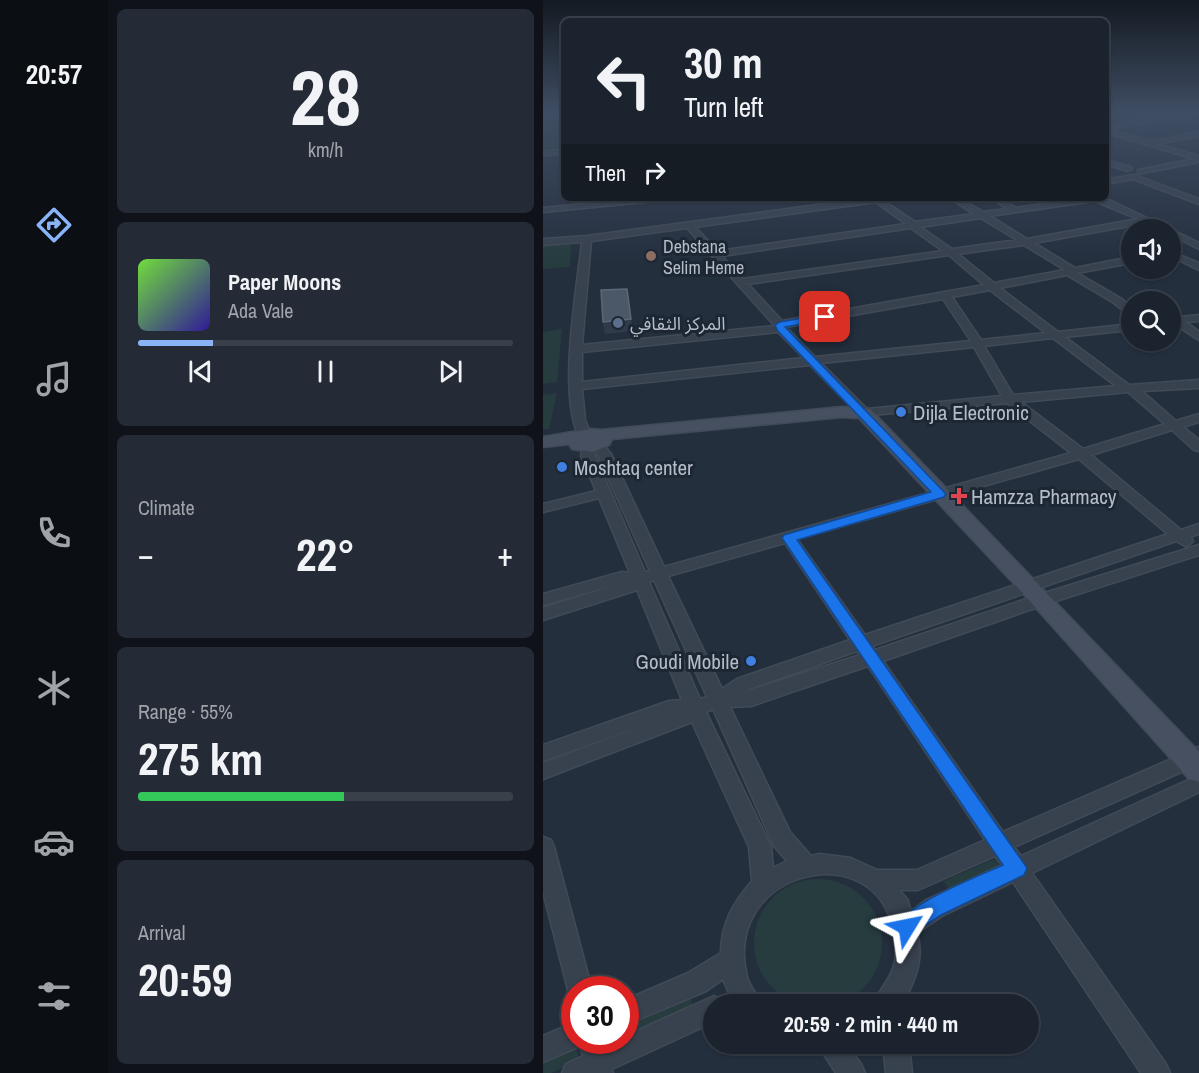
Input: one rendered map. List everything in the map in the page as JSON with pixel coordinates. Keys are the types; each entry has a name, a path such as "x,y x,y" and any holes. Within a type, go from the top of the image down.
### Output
{"main road":[{"path":"543,448 844,419 864,413 1196,762"},
{"path":"543,442 590,442"}],"street":[{"path":"1109,182 1188,162"},
{"path":"1109,167 1128,169 1199,202"},
{"path":"1109,168 1117,171 1128,169"},
{"path":"1117,171 1116,173 1121,176 1140,176 1199,196"},
{"path":"543,210 610,201"},
{"path":"543,242 587,239 861,201"},
{"path":"886,201 992,287 1129,388 1199,447"},
{"path":"959,201 1121,305"},
{"path":"1000,201 1014,210"},
{"path":"716,254 1072,201"},
{"path":"1103,201 1147,219"},
{"path":"689,225 781,327 864,413 1129,388 1199,384"},
{"path":"741,282 1026,242 1121,225"},
{"path":"1181,237 1199,247"},
{"path":"587,239 576,386 579,426 590,442 604,454 782,839 805,865"},
{"path":"1181,251 1199,247"},
{"path":"1181,258 1199,267"},
{"path":"578,349 781,327 1121,262"},
{"path":"946,296 965,321 1009,399 1081,454 1198,551"},
{"path":"1181,320 1199,318"},
{"path":"1181,326 1199,337"},
{"path":"576,386 815,363 1121,328"},
{"path":"543,600 622,577 640,579 789,538 1199,418"},
{"path":"590,442 588,456 695,708 761,847 763,885"},
{"path":"543,508 604,493"},
{"path":"543,753 676,706 695,708 717,701 751,699 866,652 1034,592 1199,529"},
{"path":"789,538 1157,1073"},
{"path":"1034,592 1198,551"},
{"path":"543,614 627,589 640,579"},
{"path":"543,771 682,720 695,708"},
{"path":"876,880 918,880 1196,762"},
{"path":"907,927 934,908 1199,783"},
{"path":"543,847 576,976"},
{"path":"740,994 731,960 733,932 745,906 763,885 783,872 805,865 824,863 843,865 861,871 876,880 898,904 907,927 909,951 906,968 894,994"},
{"path":"639,1007 697,982 731,960"},
{"path":"591,1062 703,1014"},
{"path":"543,1049 561,1041"},
{"path":"838,1054 852,1073"},
{"path":"897,1054 899,1073"}],"green space":[{"path":"567,244 571,246 570,267 543,269 543,246"},
{"path":"562,329 557,382 543,384 543,332"},
{"path":"557,393 549,429 543,429 543,395"},
{"path":"994,859 1000,867 949,890 944,881"},
{"path":"806,880 830,880 854,890 871,907 881,931 881,955 877,967 871,979 856,994 780,994 765,979 755,955 755,931 765,907 782,890"},
{"path":"689,996 694,1007 639,1033 639,1019"},
{"path":"561,1053 578,1054 579,1060 551,1073 543,1073 543,1061"}],"building":[{"path":"627,289 631,319 603,322 601,290"}],"place":[{"name":"Debstana Selim Heme","path":"651,256"},
{"name":"المركز الثقافي","path":"618,323"},
{"name":"Dijla Electronic","path":"901,412"},
{"name":"Moshtaq center","path":"562,467"},
{"name":"Hamzza Pharmacy","path":"959,496"},
{"name":"Goudi Mobile","path":"751,661"}],"route":[{"path":"825,317 780,325 781,329 940,494 789,538 871,660 1017,868 934,908 907,927"}]}
